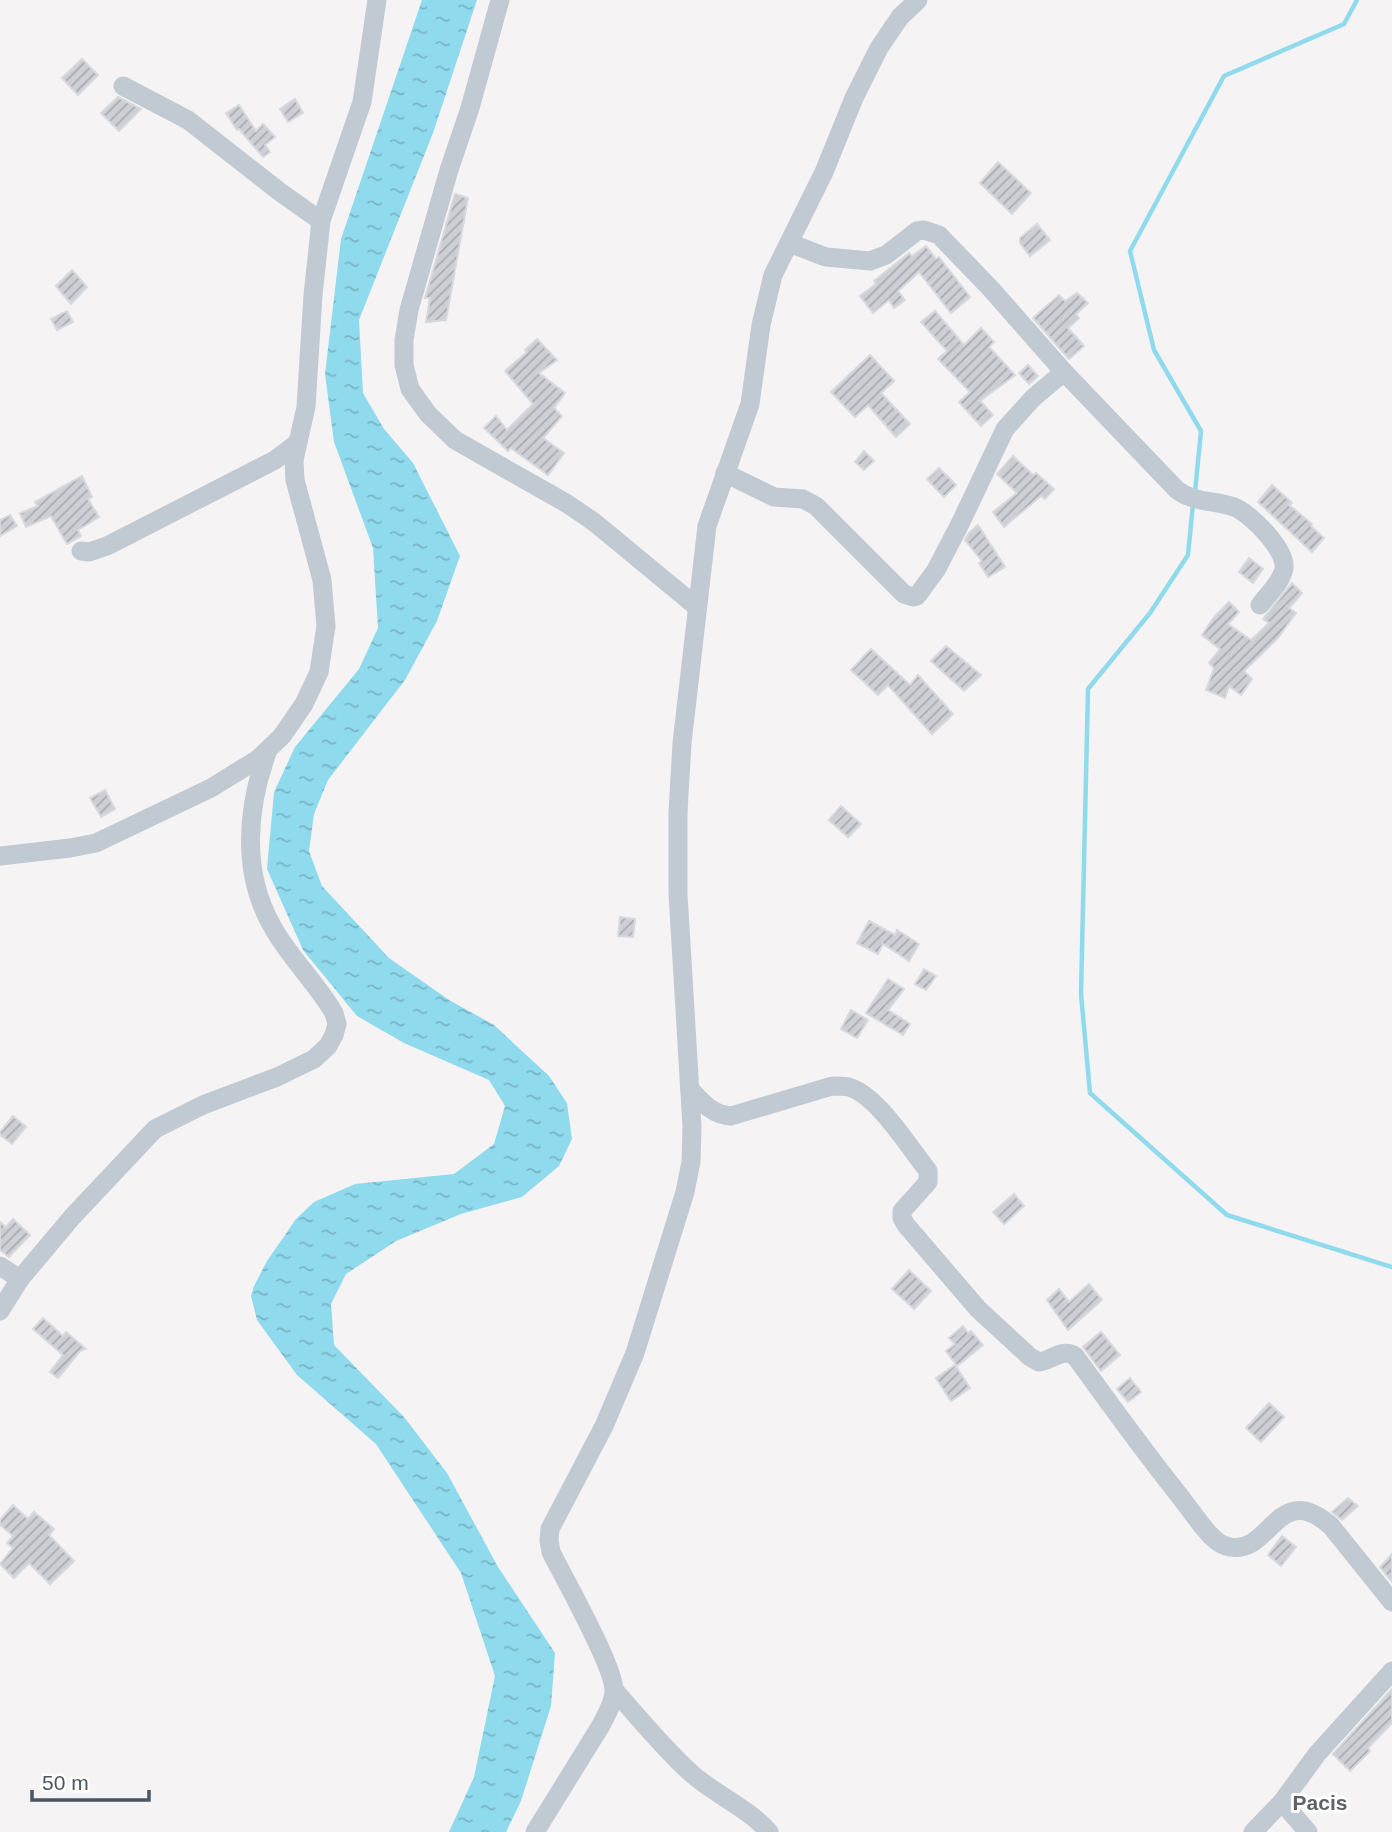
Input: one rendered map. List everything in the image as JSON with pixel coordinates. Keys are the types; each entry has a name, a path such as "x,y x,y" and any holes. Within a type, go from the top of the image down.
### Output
{"street":[{"path":"0,856 96,843 211,788 258,759 282,736 304,704 319,672 326,626 322,580 295,480 296,444 306,407 321,221 362,102 377,0"},
{"path":"500,0 409,310 404,340 404,365 410,389 428,414 455,440 566,503 594,522 696,607"},
{"path":"769,1832 692,1774 615,1691 600,1650 551,1552 549,1540 550,1529 604,1426 635,1353 685,1192 691,1161 692,1127 678,894 678,812 682,743 707,526 750,404 766,297 773,275 824,172 854,98 879,48 900,17 918,0"},
{"path":"123,86 188,120 279,192 321,221"},
{"path":"789,243 826,257 870,261 886,255 917,231 932,232 946,242 1064,372 1177,489 1189,497 1237,508 1255,522 1274,543 1284,568 1281,577 1260,605"},
{"path":"725,473 774,497 803,499 816,506 904,594 917,596 936,570 1005,429 1033,398 1064,372"},
{"path":"81,551 89,552 107,546 275,460 296,444"},
{"path":"0,1311 20,1279 155,1129 203,1105 277,1077 314,1059 328,1046 334,1035 337,1024 334,1013 272,926 257,892 251,863 252,807 268,749"},
{"path":"692,1127 832,1086 848,1087 863,1094 928,1171 928,1182 902,1211 906,1225 978,1309 1030,1357 1039,1362 1060,1353 1071,1353 1075,1356 1212,1537 1230,1547 1239,1547 1261,1536 1286,1514 1294,1510 1306,1511 1331,1526 1392,1602"},
{"path":"690,1089 709,1109 723,1116 731,1116"},
{"path":"0,1266 20,1279"},
{"path":"1253,1832 1282,1802 1317,1754 1392,1671"},
{"path":"535,1832 600,1727 615,1691"},
{"path":"1282,1802 1308,1832"}],"water":[{"path":"422,0 477,0 433,133 359,320 363,393 384,429 413,463 460,556 437,621 405,680 328,780 314,814 309,851 322,886 389,958 449,1000 494,1025 549,1076 567,1103 572,1139 559,1166 522,1197 461,1214 396,1241 346,1274 331,1304 334,1345 404,1417 447,1473 498,1567 555,1653 551,1706 521,1801 506,1832 449,1832 474,1777 495,1676 461,1573 376,1444 297,1375 257,1320 251,1296 267,1261 296,1219 314,1202 355,1184 454,1174 494,1144 505,1106 489,1080 404,1043 357,1016 303,950 267,869 274,792 295,747 359,669 378,628 373,548 334,442 325,374 341,239"}],"building":[{"path":"82,59 98,75 78,95 62,78"},
{"path":"118,97 141,109 119,131 101,113"},
{"path":"295,99 303,113 288,122 280,109"},
{"path":"239,105 256,131 263,124 275,137 265,145 270,152 263,157 239,129 237,130 226,113"},
{"path":"998,162 1031,193 1012,214 980,183"},
{"path":"455,194 468,198 446,320 426,322 430,298 425,298"},
{"path":"1037,224 1050,240 1030,256 1020,243 1020,238"},
{"path":"926,246 936,259 939,257 970,297 951,313 919,272 898,291 905,300 894,308 889,300 873,313 860,296 909,253 912,256"},
{"path":"72,270 87,287 71,304 56,286"},
{"path":"1077,293 1088,303 1076,314 1079,318 1068,328 1084,346 1069,359 1033,318 1059,295 1065,301"},
{"path":"67,311 73,322 57,330 51,319"},
{"path":"935,311 964,345 981,328 994,342 989,347 1015,375 980,401 993,415 981,426 959,402 970,392 938,359 947,351 921,322"},
{"path":"537,339 557,360 539,373 565,393 554,408 562,416 543,438 564,453 548,475 511,448 508,451 484,428 496,416 507,430 533,404 505,371 527,352 525,350"},
{"path":"870,355 894,381 881,393 910,424 896,437 868,405 855,417 831,392"},
{"path":"1028,365 1038,376 1029,384 1019,373"},
{"path":"864,451 874,461 864,470 855,462"},
{"path":"1013,456 1033,475 1036,473 1054,489 1045,499 1041,496 1004,527 993,512 1017,493 997,474"},
{"path":"939,468 956,485 944,497 927,479"},
{"path":"82,476 92,497 88,499 99,517 78,530 81,536 67,544 51,516 26,527 20,513 38,506 35,502"},
{"path":"1272,485 1324,538 1312,552 1258,502"},
{"path":"10,515 17,526 0,536 0,520"},
{"path":"978,525 1005,567 988,577 979,563 982,561 965,540"},
{"path":"1249,558 1263,569 1253,583 1239,572"},
{"path":"1292,583 1302,593 1289,608 1296,613 1277,639 1244,671 1252,679 1241,695 1229,686 1225,698 1206,690 1214,668 1209,663 1220,649 1202,635 1215,616 1229,602 1239,612 1228,624 1251,640 1269,623 1263,619"},
{"path":"946,646 981,675 964,691 931,661"},
{"path":"871,649 910,685 918,675 953,714 932,734 888,685 878,695 851,670"},
{"path":"105,790 115,809 101,817 90,798"},
{"path":"841,806 861,824 848,837 829,820"},
{"path":"620,917 635,919 633,937 618,936"},
{"path":"869,921 895,935 897,930 919,944 909,961 883,944 878,954 857,943"},
{"path":"924,969 936,976 926,990 915,984"},
{"path":"888,979 904,989 888,1010 910,1024 903,1035 866,1013"},
{"path":"851,1010 868,1020 857,1038 841,1029"},
{"path":"13,1116 26,1127 12,1144 0,1135 0,1132"},
{"path":"1014,1194 1024,1206 1004,1224 993,1212"},
{"path":"13,1219 30,1235 9,1257 0,1250 0,1222 6,1227"},
{"path":"909,1270 931,1291 914,1309 892,1289"},
{"path":"1089,1284 1102,1300 1068,1330 1047,1300 1059,1289 1069,1302"},
{"path":"43,1318 63,1336 66,1332 86,1349 80,1351 58,1378 50,1372 63,1355 33,1329"},
{"path":"963,1326 983,1345 957,1366 946,1351 955,1344 949,1338"},
{"path":"1101,1332 1120,1355 1101,1371 1083,1347"},
{"path":"955,1365 970,1388 951,1401 936,1378"},
{"path":"1130,1378 1141,1392 1128,1402 1117,1389"},
{"path":"1269,1403 1284,1417 1261,1442 1246,1428"},
{"path":"1348,1498 1358,1506 1342,1520 1332,1512"},
{"path":"13,1505 28,1519 34,1512 54,1529 49,1535 74,1561 50,1584 29,1563 14,1578 0,1564 13,1548 7,1543 13,1536 0,1525 0,1520"},
{"path":"1282,1536 1296,1547 1281,1566 1268,1555"},
{"path":"1392,1554 1392,1582 1380,1567"},
{"path":"1392,1689 1392,1723 1350,1771 1333,1754"}],"waterway":[{"path":"1195,492 1201,431 1154,350 1130,251 1224,76 1344,24 1357,0"},
{"path":"1193,504 1188,555 1150,613 1088,689 1081,994 1090,1093 1227,1215 1392,1267"}],"district":[{"name":"Pacis","path":"1320,1803"}]}
